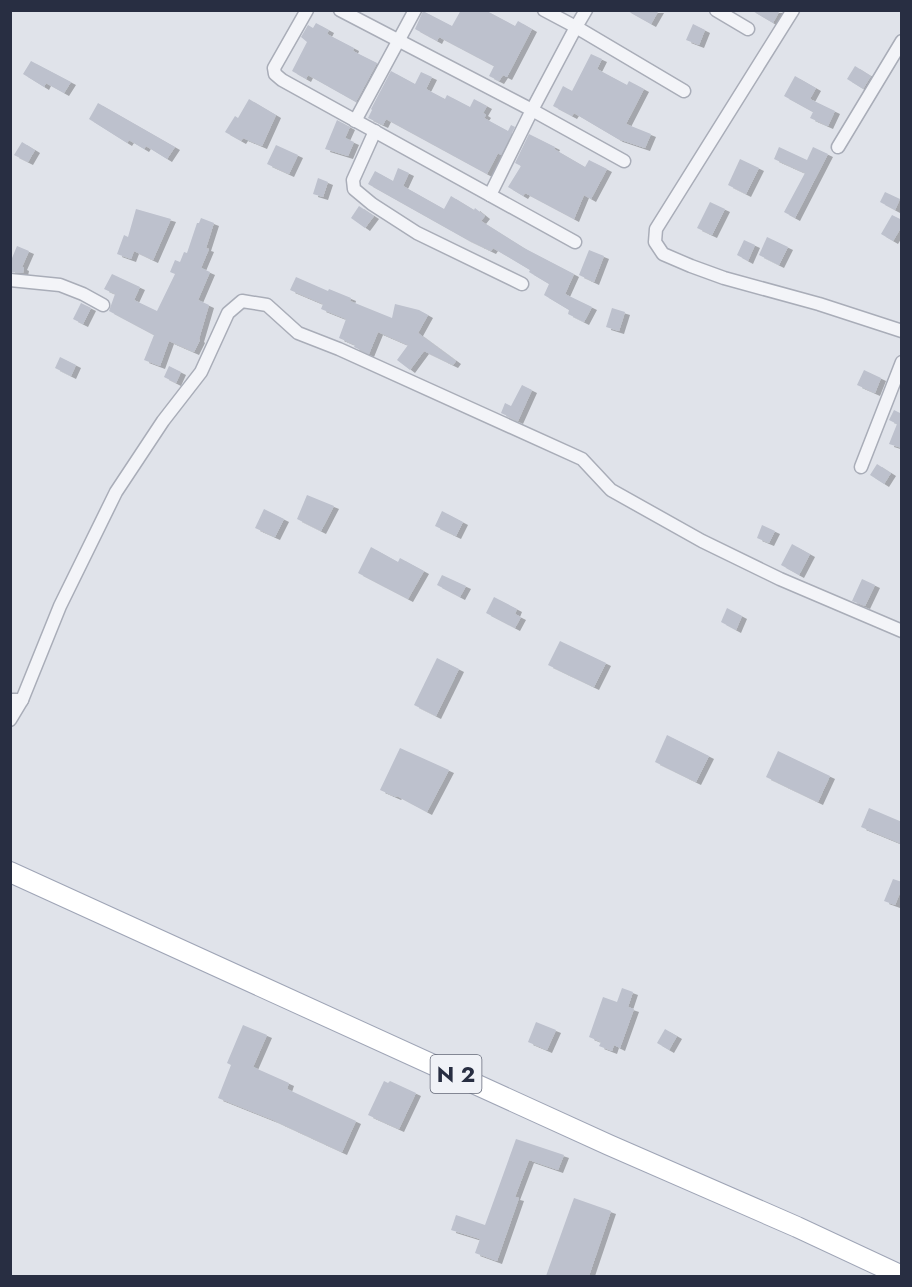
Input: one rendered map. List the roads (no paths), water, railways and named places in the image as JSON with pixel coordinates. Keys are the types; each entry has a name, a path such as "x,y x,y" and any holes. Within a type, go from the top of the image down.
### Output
{"main road":[{"name":"N 2","path":"10,872 902,1276"}],"street":[{"path":"307,10 273,68 282,80 575,242"},
{"path":"340,10 532,110 624,161"},
{"path":"355,121 415,10"},
{"path":"544,10 684,91"},
{"path":"490,195 532,110 586,10"},
{"path":"716,10 748,29"},
{"path":"793,10 656,229 656,242 663,254 713,274 819,304 902,331"},
{"path":"838,147 902,41"},
{"path":"375,131 353,180 354,189 372,204 417,233 522,284"},
{"path":"10,280 60,285 103,305"},
{"path":"10,720 16,700 116,492 164,421 201,372 228,313 242,301 267,305 298,333 339,349 582,459 611,490 702,541 780,579 902,631"},
{"path":"861,467 902,362"}]}
